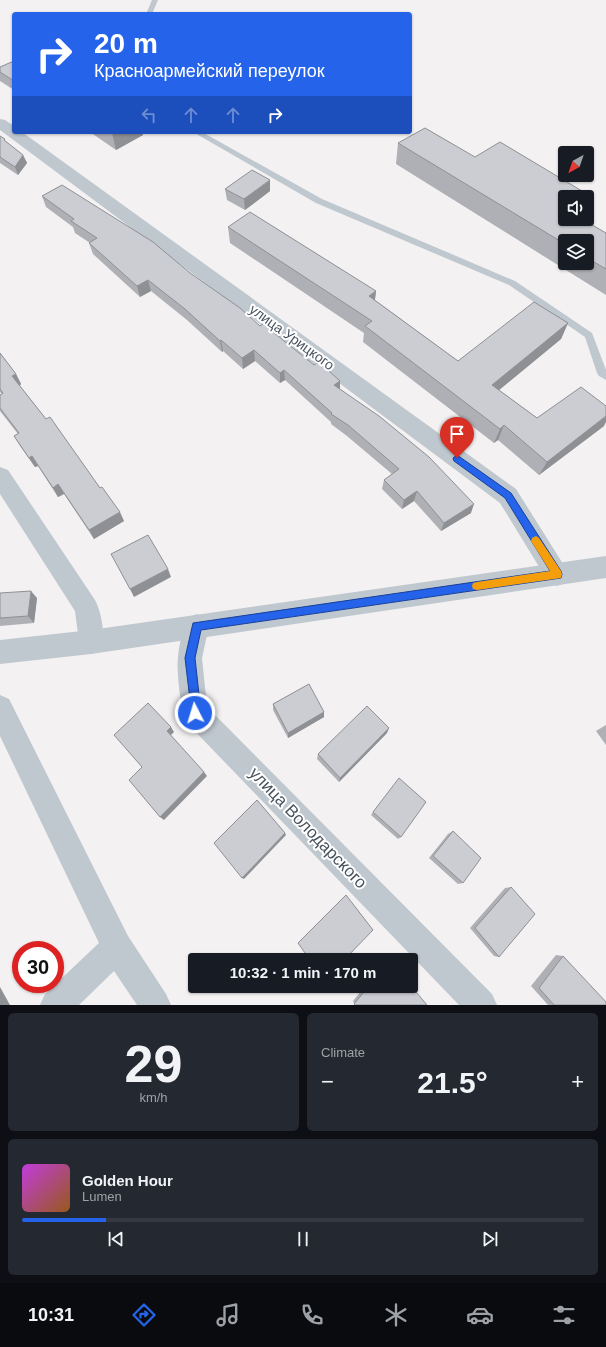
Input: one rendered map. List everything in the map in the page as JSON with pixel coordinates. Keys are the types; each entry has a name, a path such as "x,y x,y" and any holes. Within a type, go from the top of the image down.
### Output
{"street":[{"name":"улица Урицкого","path":"0,123 12,132"},
{"name":"улица Урицкого","path":"15,134 508,496 557,574"},
{"path":"0,476 87,608 91,642"},
{"path":"0,652 91,642 606,567"},
{"name":"улица Володарского","path":"197,626 190,658 195,713 481,1005"},
{"path":"0,708 117,948 155,1005"},
{"path":"56,1005 117,948"}],"lane":[{"path":"150,12 155,0"},
{"path":"201,134 319,201 512,283 589,335 602,373 606,376"}],"building":[{"path":"12,62 12,80 0,72 0,67"},
{"path":"425,128 475,157 500,142 558,177 558,182 567,182 580,190 558,190 558,226 594,226 606,233 606,269 594,262 594,234 558,234 558,240 398,143"},
{"path":"0,136 23,155 15,167 0,157"},
{"path":"252,170 270,180 244,199 225,189"},
{"path":"62,185 153,242 190,273 240,308 260,326 263,324 314,365 319,362 340,381 334,385 379,416 429,457 474,504 444,523 417,491 404,500 384,480 399,469 348,425 331,414 332,413 284,370 280,373 254,350 242,358 221,340 220,341 185,309 148,280 137,286 89,243 97,238 71,221 74,219 42,196"},
{"path":"250,212 376,291 369,296 458,361 534,302 568,323 492,385 537,418 581,387 606,406 606,416 547,462 504,425 500,429 365,326 372,321 228,227"},
{"path":"0,353 16,374 12,376 46,419 50,417 100,488 102,487 120,512 89,530 58,484 53,488 32,456 29,458 14,436 19,433 0,408 0,395 3,393 0,389"},
{"path":"148,535 168,569 130,589 111,554"},
{"path":"31,591 28,616 0,618 0,593"},
{"path":"309,684 324,712 288,733 273,704"},
{"path":"148,703 171,727 167,731 204,772 160,817 129,780 142,767 114,735"},
{"path":"367,706 389,728 340,778 318,754"},
{"path":"399,778 426,802 401,837 373,812"},
{"path":"257,800 285,833 242,878 214,843"},
{"path":"453,831 481,858 463,883 433,856"},
{"path":"511,887 535,914 499,957 475,928"},
{"path":"346,895 373,930 351,953 305,953 298,943"},
{"path":"563,956 606,1002 606,1005 554,1005 539,988"},
{"path":"363,993 417,993 427,1005 355,1005 354,1004"}],"slow traffic":[{"path":"477,586 557,574 536,541"}],"route":[{"path":"195,713 190,658 197,626 557,574 508,496 457,458"}]}
